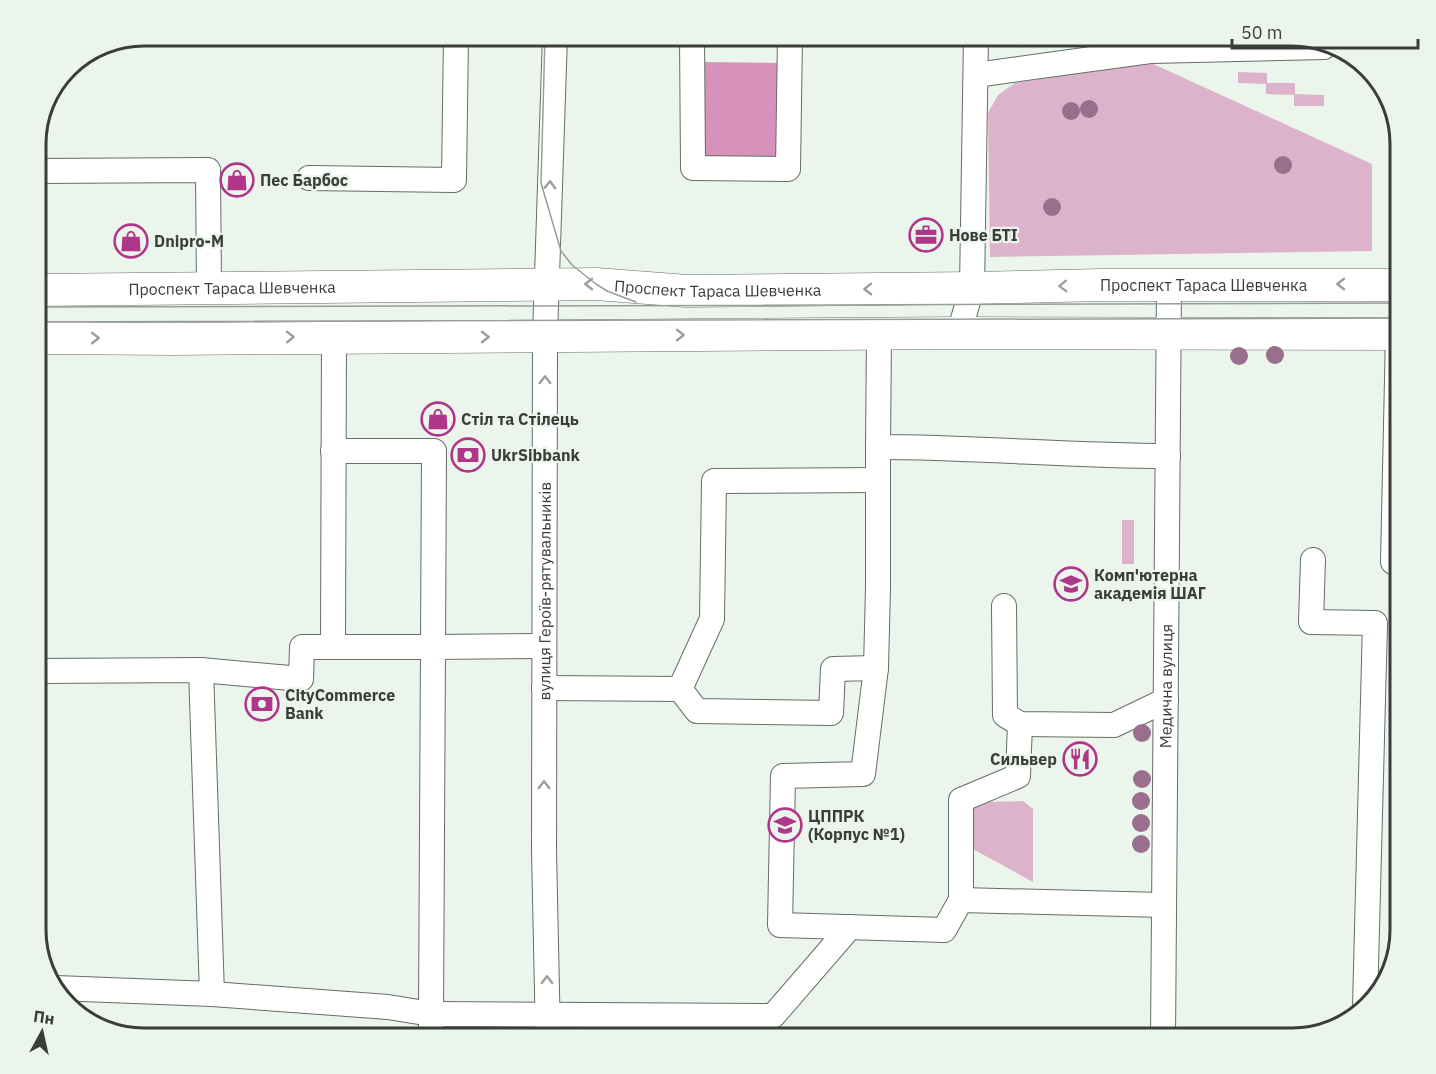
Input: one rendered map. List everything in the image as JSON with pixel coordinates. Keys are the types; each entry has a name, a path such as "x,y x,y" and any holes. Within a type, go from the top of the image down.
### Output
{"main road":[{"name":"Проспект Тараса Шевченка","path":"47,290 596,284 687,291 1169,285 1390,285"},
{"path":"47,338 959,333 1390,334"}],"street":[{"path":"309,178 454,180 456,46"},
{"name":"вулиця Героїв-рятувальників","path":"548,1027 544,850 545,336 555,46"},
{"path":"692,46 693,168 788,169 790,46"},
{"path":"959,333 972,288 976,46"},
{"path":"976,75 1149,51 1305,47"},
{"path":"47,171 208,170 209,288"},
{"name":"Медична вулиця","path":"1163,1028 1169,285"},
{"path":"879,334 876,669 863,774 783,776 780,925 944,930 961,900 961,800 1018,776 1020,724"},
{"path":"333,647 334,337"},
{"path":"878,447 945,447 1112,456 1168,456"},
{"path":"333,451 434,451 431,1028"},
{"path":"680,689 712,619 714,481 878,480"},
{"path":"1313,560 1311,622 1375,623 1365,994"},
{"path":"1004,606 1005,715 1020,724 1114,725 1166,700"},
{"path":"47,671 201,670 301,679 302,646 544,646"},
{"path":"831,713 833,669 876,669"},
{"path":"201,670 212,994"},
{"path":"544,688 680,689"},
{"path":"680,689 697,711 870,714"},
{"path":"961,900 1164,905"},
{"path":"67,988 212,994 388,1008 548,1027 773,1016 850,927"}],"shaded area":[{"path":"702,62 781,63 781,161 701,161"},
{"path":"1149,62 1372,164 1372,251 990,257 988,113 998,95 1015,83"},
{"path":"1238,72 1267,73 1267,83 1295,83 1295,94 1324,95 1324,106 1294,106 1294,95 1266,94 1266,84 1238,83"},
{"path":"1122,520 1134,520 1134,564 1122,564"},
{"path":"1023,801 1033,809 1033,882 971,848 970,822 973,807 985,802"}],"tram line":[{"path":"545,46 541,183 561,251 572,265 596,284 607,291 636,302"},
{"path":"47,307 1390,303"},
{"path":"47,322 1390,318"}],"place":[{"name":"Пес Барбос","path":"237,180"},
{"name":"Нове БТІ","path":"926,235"},
{"name":"Dnipro-M","path":"131,241"},
{"name":"Стіл та Стілець","path":"438,419"},
{"name":"UkrSibbank","path":"468,455"},
{"name":"Комп'ютерна академія ШАГ","path":"1071,584"},
{"name":"CityCommerce Bank","path":"262,704"},
{"name":"Сильвер","path":"1080,759"},
{"name":"ЦППРК (Корпус №1)","path":"785,825"}]}
